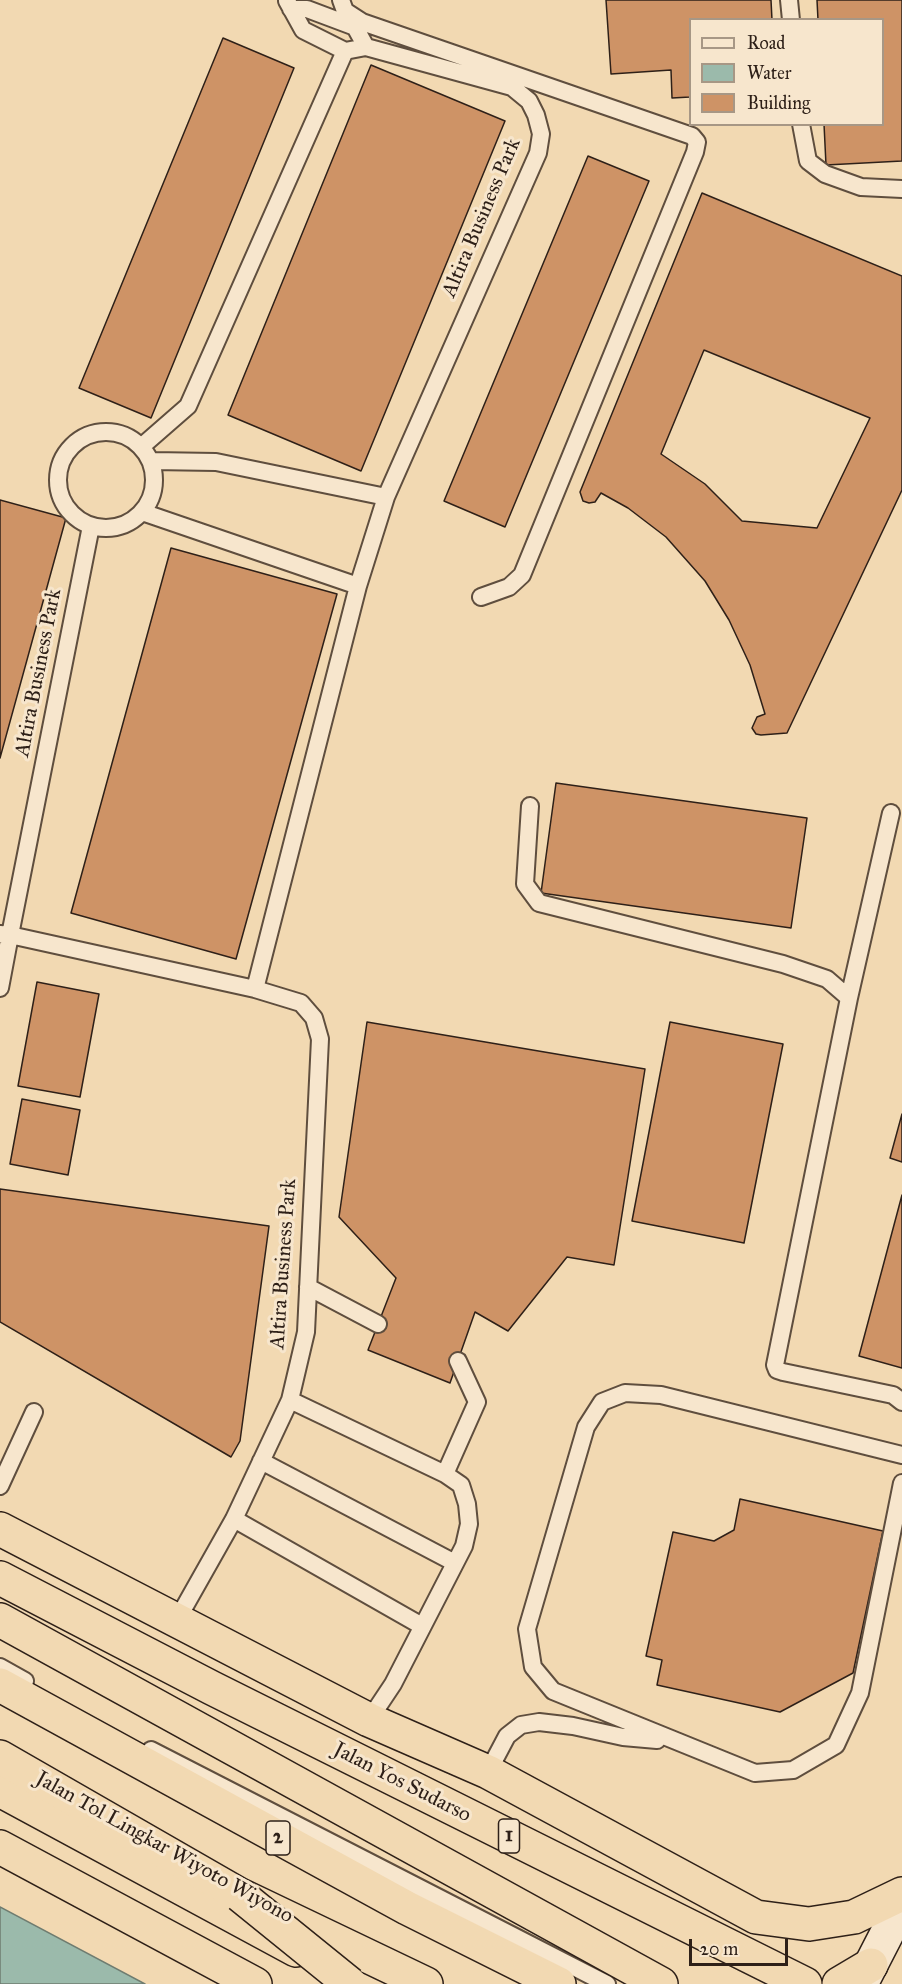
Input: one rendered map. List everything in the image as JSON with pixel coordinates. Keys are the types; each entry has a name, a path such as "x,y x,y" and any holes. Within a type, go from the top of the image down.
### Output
{"highway":[{"path":"0,1529 369,1720 488,1772 756,1917 809,1924 854,1917 902,1894"},
{"name":"Jalan Yos Sudarso","path":"0,1578 212,1688 805,1984"},
{"path":"0,1620 651,1979"},
{"name":"2","path":"0,1685 406,1908 559,1984"},
{"name":"Jalan Tol Lingkar Wiyoto Wiyono","path":"0,1757 240,1896 426,1984"},
{"path":"0,1790 358,1984"},
{"path":"0,1847 255,1984"},
{"path":"240,1896 350,1984"},
{"path":"839,1984 866,1975"}],"main road":[{"path":"866,1975 902,1904"}],"lane":[{"path":"341,0 345,11 362,22 681,132 692,136 697,142 691,163 522,575 509,588 481,597"},
{"path":"789,0 791,18"},
{"path":"289,5 307,9 356,27 366,47"},
{"path":"141,447 188,406 198,387 345,51 303,30 289,5"},
{"name":"Altira Business Park","path":"255,989 358,586 386,497 538,153 541,134 529,101 512,87 366,47 345,51"},
{"path":"801,126 808,161 825,174 861,187 902,189"},
{"path":"98,432 126,436 141,447 152,461 153,491 142,512 122,525 107,528 91,526 72,514 60,495 58,473 67,451 81,439 98,432"},
{"path":"152,461 216,462 386,497"},
{"path":"142,512 358,586"},
{"name":"Altira Business Park","path":"91,526 5,934 255,989 301,1003 314,1018 320,1039 306,1332 290,1400 234,1520 177,1620"},
{"path":"530,806 525,884 539,903 783,964 827,979 849,998"},
{"path":"891,813 849,998 775,1365 777,1370 783,1372 893,1395 902,1402"},
{"path":"0,988 5,934"},
{"path":"308,1287 378,1324"},
{"path":"445,1474 477,1402 458,1361"},
{"path":"902,1455 661,1395 625,1393 602,1402 586,1427 527,1629 533,1667 553,1691 676,1742 755,1773 793,1770 836,1745 860,1693 902,1483"},
{"path":"290,1400 445,1474 461,1485 467,1504 469,1524 464,1545 393,1684 369,1720"},
{"path":"0,1486 34,1412"},
{"path":"261,1461 455,1563"},
{"path":"234,1520 422,1626"},
{"path":"0,1667 126,1738 607,1984"},
{"path":"488,1772 507,1736 521,1725 539,1722 573,1725 623,1737 676,1742"}],"water":[{"path":"0,1907 145,1984 0,1984"}],"building":[{"path":"606,0 771,0 772,18 689,18 689,97 672,98 671,70 611,74"},
{"path":"817,0 902,0 902,161 826,165 824,126 884,126 884,18 818,18"},
{"path":"223,38 294,68 151,418 79,388"},
{"path":"371,65 505,121 361,471 228,415"},
{"path":"588,156 649,181 505,527 444,501"},
{"path":"702,193 902,276 902,490 787,733 761,735 756,734 752,728 757,717 765,714 750,665 729,620 705,581 666,537 628,508 601,493 595,502 583,501 580,492","holes":["704,350 870,418 817,528 742,521 705,484 661,454"]},
{"path":"0,500 66,518 0,758"},
{"path":"171,548 337,594 236,959 71,913"},
{"path":"556,783 807,818 791,928 541,893"},
{"path":"37,982 99,994 80,1097 18,1086"},
{"path":"367,1022 645,1069 614,1265 567,1257 508,1331 475,1312 450,1383 368,1350 396,1278 339,1217"},
{"path":"670,1022 783,1044 744,1243 632,1221"},
{"path":"22,1099 80,1110 68,1175 10,1164"},
{"path":"902,1114 902,1162 890,1158"},
{"path":"0,1189 269,1226 240,1441 231,1457 0,1322"},
{"path":"902,1195 902,1368 859,1356"},
{"path":"740,1499 883,1531 853,1673 780,1712 657,1685 662,1660 646,1656 673,1532 714,1541 734,1530"}]}
